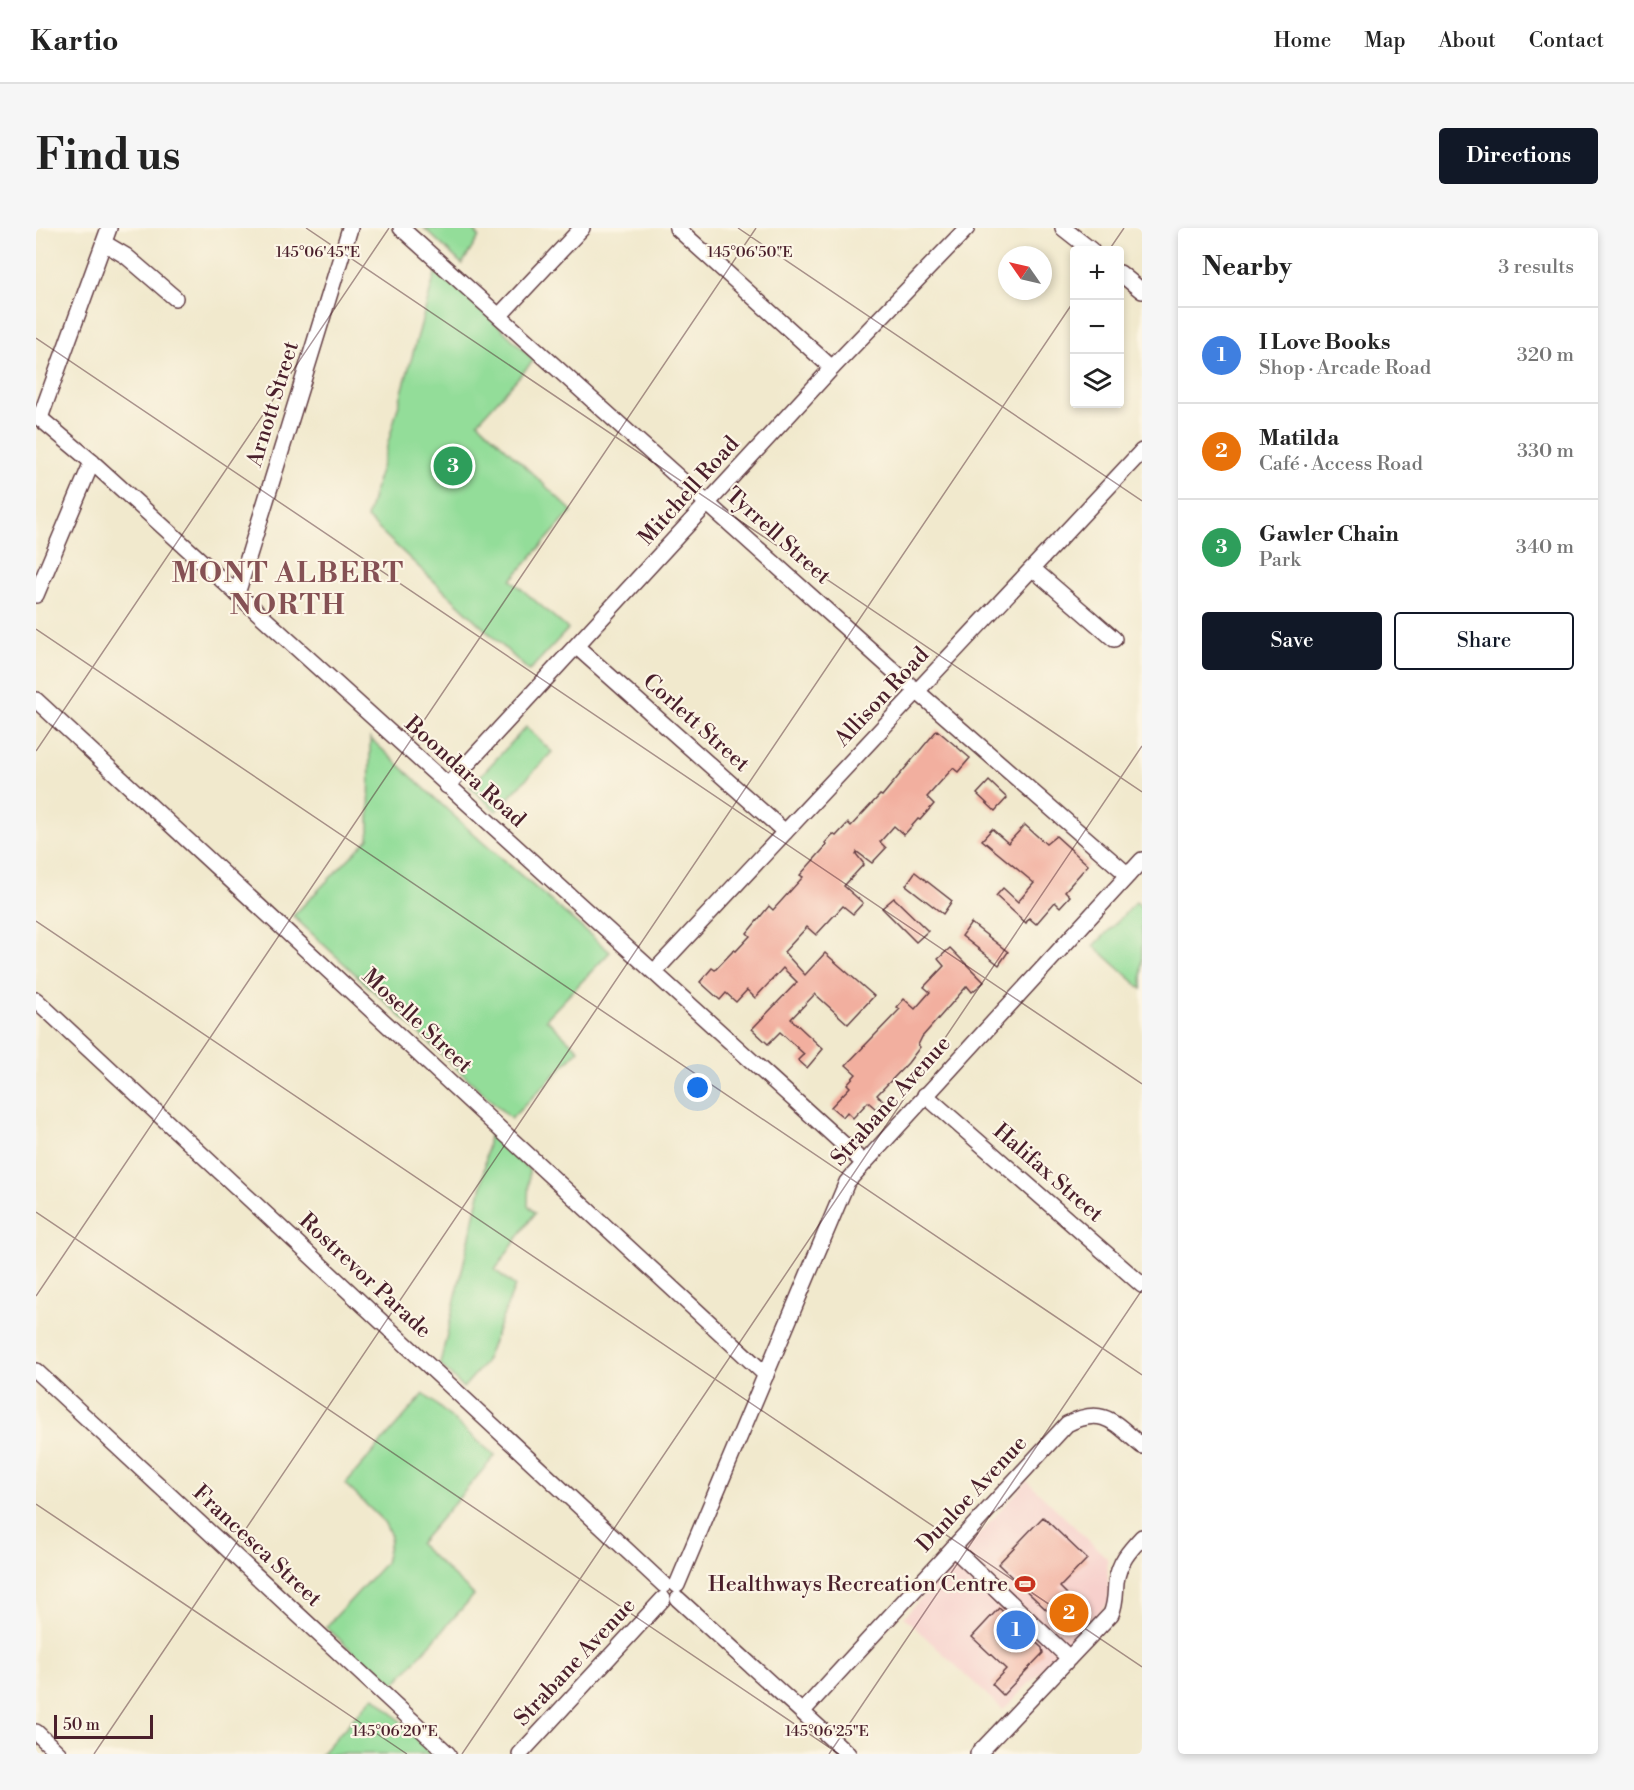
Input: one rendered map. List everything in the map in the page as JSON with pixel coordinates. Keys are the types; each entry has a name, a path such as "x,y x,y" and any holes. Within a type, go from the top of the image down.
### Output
{"street":[{"path":"38,417 109,228"},
{"name":"Arnott Street","path":"237,594 350,228"},
{"name":"Tyrrell Street","path":"401,228 917,692 1128,875"},
{"path":"500,315 582,228"},
{"path":"677,228 832,368"},
{"name":"Mitchell Road","path":"447,786 832,368 967,228"},
{"path":"1063,228 1086,246"},
{"path":"104,243 126,256 175,298"},
{"path":"1124,277 1142,291"},
{"name":"Boondara Road","path":"38,417 92,462 864,1163"},
{"name":"Allison Road","path":"654,972 1142,451"},
{"path":"36,595 92,462"},
{"path":"1033,569 1114,639"},
{"name":"Corlett Street","path":"577,647 785,832"},
{"name":"Moselle Street","path":"36,700 766,1375"},
{"name":"Strabane Avenue","path":"520,1754 670,1592 766,1375 847,1182 924,1095 1142,860"},
{"name":"Rostrevor Parade","path":"36,1000 670,1592 848,1754"},
{"name":"Halifax Street","path":"924,1095 1142,1285"},
{"name":"Francesca Street","path":"36,1371 448,1754"},
{"name":"Dunloe Avenue","path":"802,1712 1067,1424 1085,1415 1114,1421 1142,1446"},
{"path":"978,1754 1111,1614 1116,1602 1116,1582 1121,1563 1142,1537"},
{"path":"953,1548 1069,1658"},
{"path":"36,1732 59,1754"}],"shaded area":[{"path":"1027,1481 1107,1558 1109,1602 1003,1710 904,1617"}],"green space":[{"path":"424,228 473,228 479,237 462,264"},
{"path":"437,267 534,360 478,422 572,511 511,580 568,629 529,671 367,518"},
{"path":"526,727 552,752 496,811 470,787"},
{"path":"370,738 480,840 610,952 546,1019 579,1050 511,1119 293,916 369,838"},
{"path":"1136,902 1142,907 1142,989 1094,946"},
{"path":"489,1135 529,1169 528,1205 535,1213 495,1270 515,1286 484,1364 463,1388 440,1364 482,1185"},
{"path":"424,1394 495,1456 419,1544 474,1595 392,1687 326,1627 385,1563 391,1536 384,1522 345,1484"},
{"path":"374,1696 435,1754 321,1754"}],"building":[{"path":"937,730 970,758 958,772 953,768 927,797 934,804 904,835 894,826 880,842 886,848 872,863 857,852 856,854 864,864 844,886 863,903 853,914 843,906 816,935 807,927 784,952 805,975 825,953 874,996 848,1024 815,994 791,1019 823,1049 807,1068 798,1060 804,1054 780,1032 768,1044 752,1029 797,982 783,968 755,998 747,990 736,1002 726,993 720,1000 700,982 712,968 715,970 750,936 747,933 769,906 773,910 803,877 800,875 827,845 825,843 833,834 836,836 848,823 851,826 880,795 882,796"},
{"path":"989,781 1007,798 995,811 977,794"},
{"path":"1025,825 1046,844 1056,836 1088,865 1065,891 1070,896 1060,907 1055,902 1036,924 1029,918 1026,923 996,896 1003,888 1018,902 1034,883 982,840 992,829 1008,843"},
{"path":"915,872 952,901 943,914 906,885"},
{"path":"894,898 928,931 916,942 882,908"},
{"path":"971,923 1008,952 999,965 962,936"},
{"path":"950,948 984,982 972,992 967,986 922,1037 918,1045 920,1047 908,1063 877,1095 883,1101 876,1109 868,1102 853,1118 847,1112 843,1117 831,1107 850,1087 847,1084 856,1074 846,1065 900,1009 897,1007 904,999 915,1009 930,992 924,987 944,966 938,959"},
{"path":"1043,1517 1087,1559 1060,1587 1084,1611 1066,1626 998,1564"},
{"path":"999,1608 1042,1648 1043,1653 1003,1695 992,1684 1006,1669 972,1637"}],"place":[{"name":"Gawler Chain","path":"453,466"},
{"name":"Healthways Recreation Centre","path":"1025,1584"},
{"name":"Matilda","path":"1069,1613"},
{"name":"I Love Books","path":"1016,1630"}],"district":[{"name":"MONT ALBERT NORTH","path":"288,589"}]}
